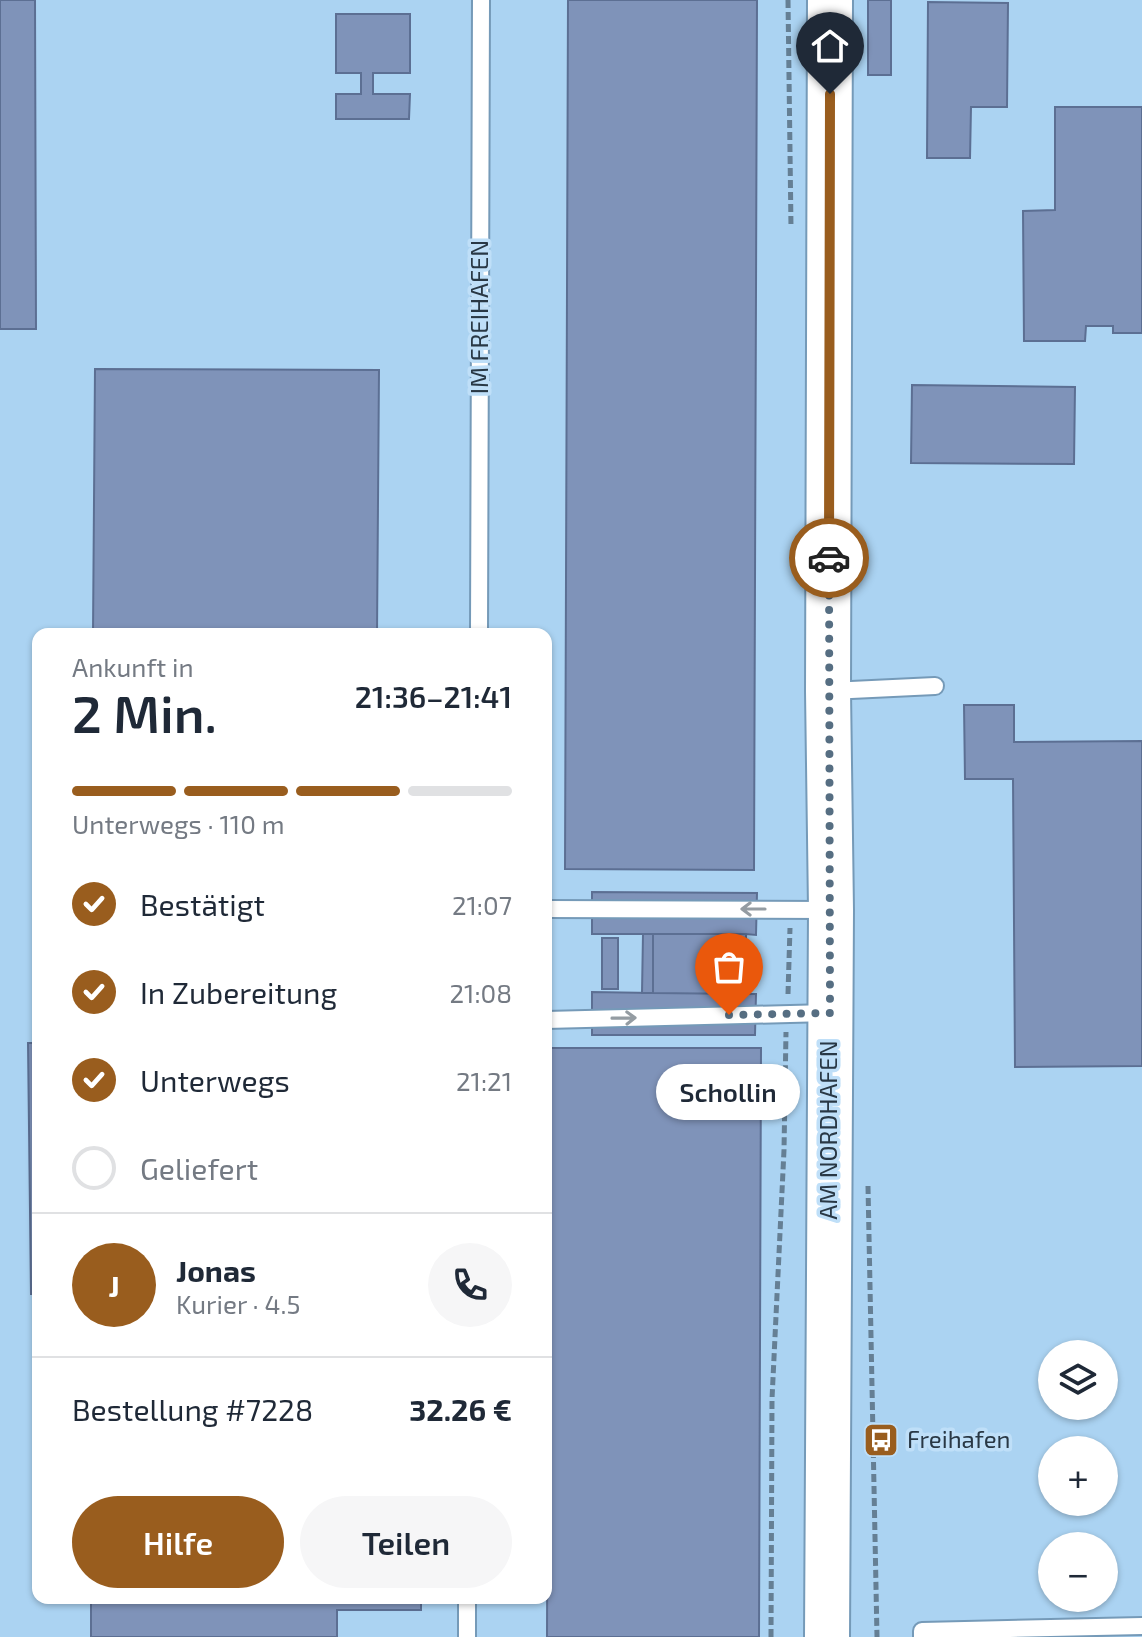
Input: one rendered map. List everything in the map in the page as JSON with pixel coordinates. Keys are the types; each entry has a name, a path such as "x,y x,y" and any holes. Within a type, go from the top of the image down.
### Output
{"main road":[{"name":"AM NORDHAFEN","path":"827,1637 830,1013 810,910 828,691 830,0"}],"lane":[{"name":"IM FREIHAFEN","path":"479,628 481,0"},
{"path":"828,691 935,686"},
{"path":"552,909 810,910"},
{"path":"552,1020 830,1013"},
{"path":"467,1604 467,1637"},
{"path":"922,1637 922,1631 1142,1626"}],"path":[{"path":"771,1637 772,1399 787,1014 810,910"},
{"path":"869,1347 877,1637"}],"building":[{"path":"0,0 35,0 36,329 0,329"},
{"path":"568,0 757,0 754,870 565,869"},
{"path":"868,0 891,0 891,75 868,75"},
{"path":"928,2 1008,3 1007,107 971,107 970,158 927,158"},
{"path":"336,14 410,14 410,73 373,73 373,94 410,94 409,119 336,119 336,94 361,94 361,73 336,73"},
{"path":"1055,107 1142,107 1142,333 1113,333 1113,326 1086,326 1085,341 1024,341 1023,211 1055,210"},
{"path":"95,369 379,370 377,628 93,628"},
{"path":"912,385 1075,387 1074,464 911,463"},
{"path":"964,705 1014,705 1014,742 1142,741 1142,1066 1015,1067 1013,779 965,779"},
{"path":"592,892 757,893 756,935 746,934 746,994 756,994 755,1035 592,1035 592,992 653,993 653,934 592,934"},
{"path":"643,934 653,934 653,993 642,993"},
{"path":"653,934 746,934 746,994 653,993"},
{"path":"602,938 618,938 618,989 602,989"},
{"path":"28,1043 32,1043 31,1294"},
{"path":"552,1048 761,1048 759,1637 547,1637 547,1604 552,1604"},
{"path":"91,1604 421,1604 421,1610 337,1610 337,1637 91,1637"}],"way so far":[{"path":"729,1015 830,1013 829,558"}],"place":[{"name":"Schollin","path":"729,1015"},
{"name":"Freihafen","path":"881,1440"}],"route":[{"path":"829,558 830,94"}]}
